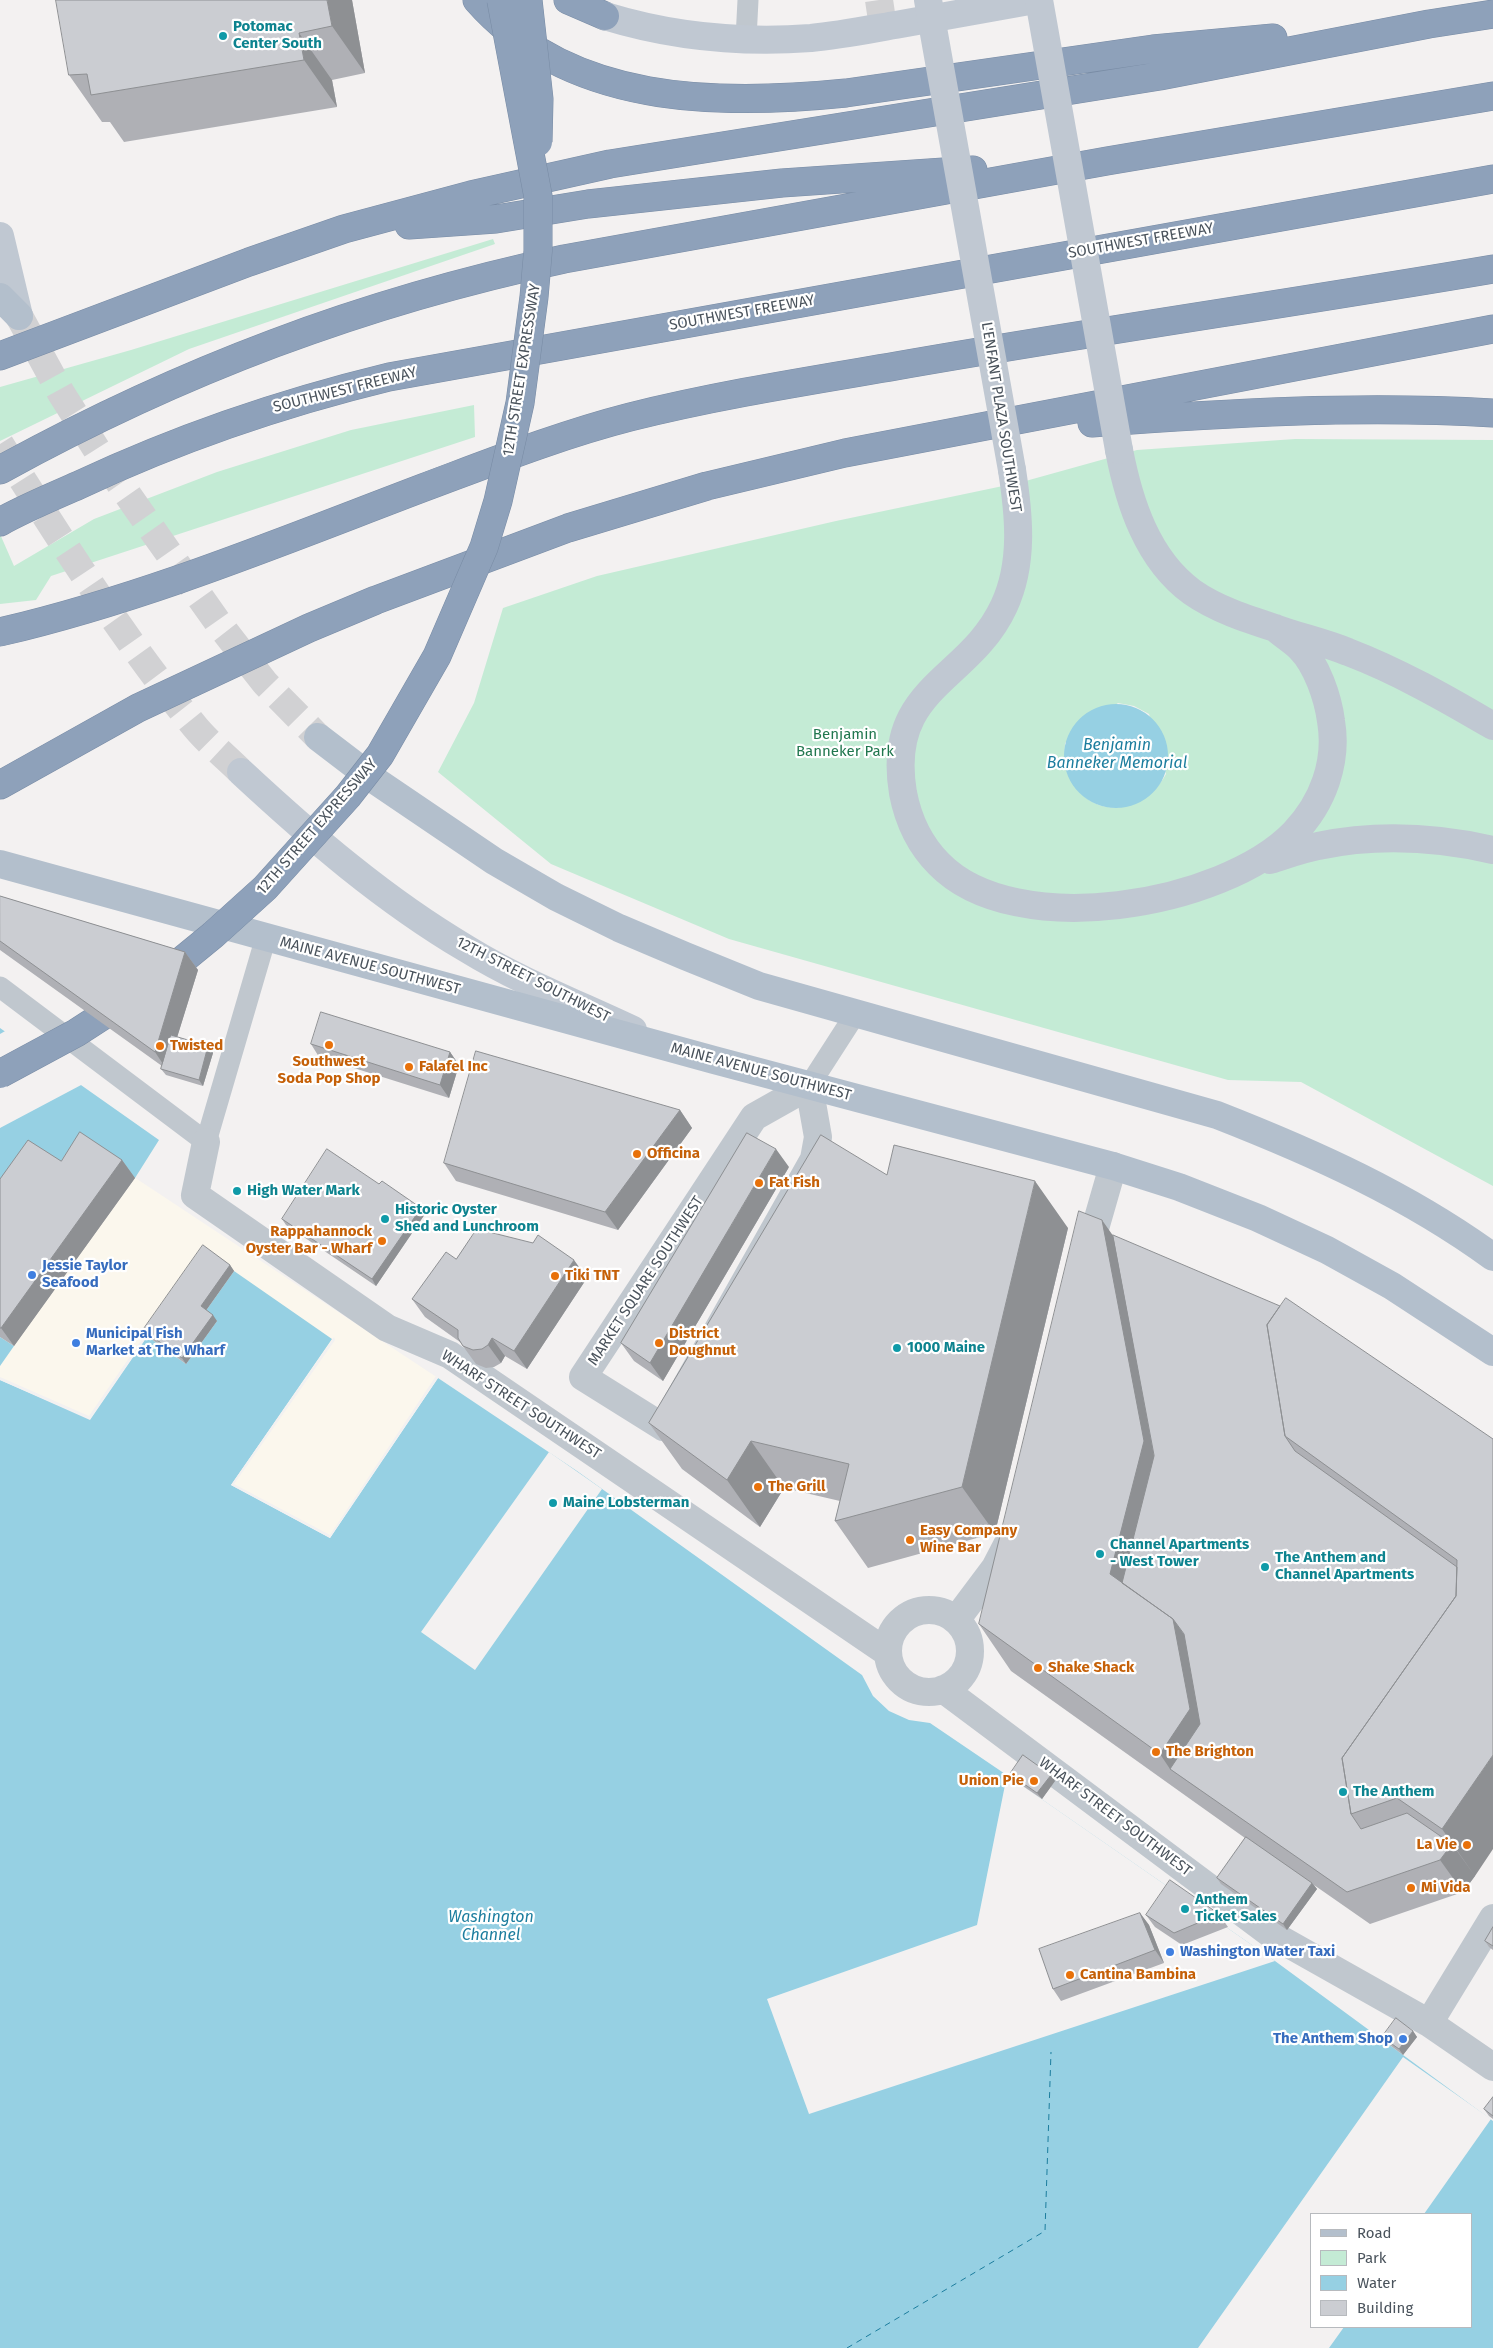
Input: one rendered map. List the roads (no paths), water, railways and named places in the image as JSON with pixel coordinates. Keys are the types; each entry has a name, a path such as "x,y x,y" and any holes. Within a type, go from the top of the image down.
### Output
{"highway":[{"path":"477,0 486,10 529,46 556,61 598,79 628,88 669,94 730,98 828,94 1153,49 1428,24"},
{"name":"12TH STREET EXPRESSWAY","path":"0,1074 119,1007 158,980 214,935 271,882 348,796 380,755 437,656 484,546 498,501 520,403 529,341 538,251 538,196 501,0"},
{"path":"528,0 539,99 538,196"},
{"path":"568,0 608,8"},
{"path":"0,356 221,272 344,229 471,195 610,164 1160,76 1428,24 1493,14"},
{"path":"0,470 102,417 246,353 316,327 440,288 564,259 1107,161 1493,96"},
{"path":"344,229 496,219 598,203 782,183 1107,161"},
{"name":"SOUTHWEST FREEWAY","path":"6,519 125,463 190,437 322,394 389,377 1493,179"},
{"path":"0,632 52,620 177,580 493,462 590,428 630,417 754,391 1074,334 1493,268"},
{"path":"0,784 138,708 309,628 376,600 568,528 707,486 764,471 943,434 1493,329"},
{"path":"943,434 1264,411 1327,410 1493,413"}],"main road":[{"path":"0,297 19,316"},
{"path":"318,737 434,822 556,896 619,928 759,986 1226,1118 1288,1142 1410,1202 1493,1256"},
{"name":"MAINE AVENUE SOUTHWEST","path":"0,864 810,1086 1113,1166 1179,1187 1258,1218 1327,1250 1392,1286 1493,1352"}],"street":[{"name":"L'ENFANT PLAZA SOUTHWEST","path":"928,0 1012,470 1018,530 1017,561 1009,594 1003,608 978,642 924,698 910,720 901,749 900,773 904,799 912,823 924,845 940,865 961,880 983,892 1041,905 1108,907 1143,903 1205,886 1240,870 1271,852 1293,834 1306,820 1318,801 1333,756 1333,733 1330,711 1313,668 1301,649 1275,628"},
{"path":"608,8 658,29 746,39 811,38 1035,0"},
{"name":"L'ENFANT PLAZA SOUTHWEST","path":"1040,0 1123,473 1145,535 1157,556 1171,574 1192,592 1213,605 1346,651 1382,666 1493,726"},
{"path":"0,236 19,316"},
{"name":"12TH STREET SOUTHWEST","path":"241,772 284,812 360,876 468,950 669,1047"},
{"name":"L'ENFANT PLAZA SOUTHWEST","path":"1240,870 1316,846 1358,839 1445,841 1493,850"},
{"name":"MARKET SQUARE SOUTHWEST","path":"810,1086 818,1137 814,1159 663,1427 583,1377 754,1117 810,1086"},
{"name":"WHARF STREET SOUTHWEST","path":"206,1142 194,1195 387,1328 450,1355 888,1653"},
{"path":"1081,1280 1113,1166"},
{"path":"956,1620 995,1568 1008,1542 1014,1523"},
{"path":"934,1610 956,1620 967,1636 970,1648 969,1662 959,1678 943,1689 924,1692 906,1685 893,1671 888,1653 893,1631 911,1615 934,1610"},
{"name":"WHARF STREET SOUTHWEST","path":"943,1689 1271,1934 1429,2023 1493,2067"},
{"path":"1429,2023 1493,1918"}],"lane":[{"path":"746,39 748,0"},
{"path":"0,987 206,1142 266,937"},
{"path":"810,1086 856,1013"}],"water":[{"name":"Benjamin Banneker Memorial","path":"1116,704 1136,708 1145,712 1153,719 1160,727 1164,736 1168,756 1164,776 1160,785 1153,793 1145,800 1136,804 1116,808 1096,804 1087,800 1079,793 1072,785 1068,776 1064,756 1068,736 1072,727 1079,719 1087,712 1096,708"},
{"path":"0,1028 159,1140 135,1178 93,1150 0,1213"},
{"name":"Washington Channel","path":"234,1271 332,1339 231,1485 330,1538 438,1378 577,1471 862,1675 873,1696 889,1711 909,1720 930,1723 1014,1780 1275,1961 1493,2121 1493,2348 0,2348 0,1380 90,1419 147,1336 186,1364 217,1321 205,1312"},
{"path":"0,1337 14,1346 0,1366"}],"tunnel":[{"path":"879,0 883,27"},
{"path":"19,316 61,393 102,458 219,624 265,683 318,737"},
{"path":"0,444 68,551 140,656 197,730 241,772"}],"place":[{"name":"Potomac Center South","path":"223,36"},
{"name":"Southwest Soda Pop Shop","path":"329,1045"},
{"name":"Twisted","path":"160,1046"},
{"name":"Falafel Inc","path":"409,1067"},
{"name":"Officina","path":"637,1154"},
{"name":"Fat Fish","path":"759,1183"},
{"name":"High Water Mark","path":"237,1191"},
{"name":"Historic Oyster Shed and Lunchroom","path":"385,1219"},
{"name":"Rappahannock Oyster Bar - Wharf","path":"382,1241"},
{"name":"Jessie Taylor Seafood","path":"32,1275"},
{"name":"Tiki TNT","path":"555,1276"},
{"name":"Municipal Fish Market at The Wharf","path":"76,1343"},
{"name":"District Doughnut","path":"659,1343"},
{"name":"1000 Maine","path":"897,1348"},
{"name":"The Grill","path":"758,1487"},
{"name":"Maine Lobsterman","path":"553,1503"},
{"name":"Easy Company Wine Bar","path":"910,1540"},
{"name":"Channel Apartments - West Tower","path":"1100,1554"},
{"name":"The Anthem and Channel Apartments","path":"1265,1567"},
{"name":"Shake Shack","path":"1038,1668"},
{"name":"The Brighton","path":"1156,1752"},
{"name":"Union Pie","path":"1034,1781"},
{"name":"The Anthem","path":"1343,1792"},
{"name":"La Vie","path":"1467,1845"},
{"name":"Mi Vida","path":"1411,1888"},
{"name":"Anthem Ticket Sales","path":"1185,1909"},
{"name":"Washington Water Taxi","path":"1170,1952"},
{"name":"Cantina Bambina","path":"1070,1975"},
{"name":"The Anthem Shop","path":"1403,2039"}],"park label":[{"name":"Benjamin Banneker Park","path":"845,744"}]}
